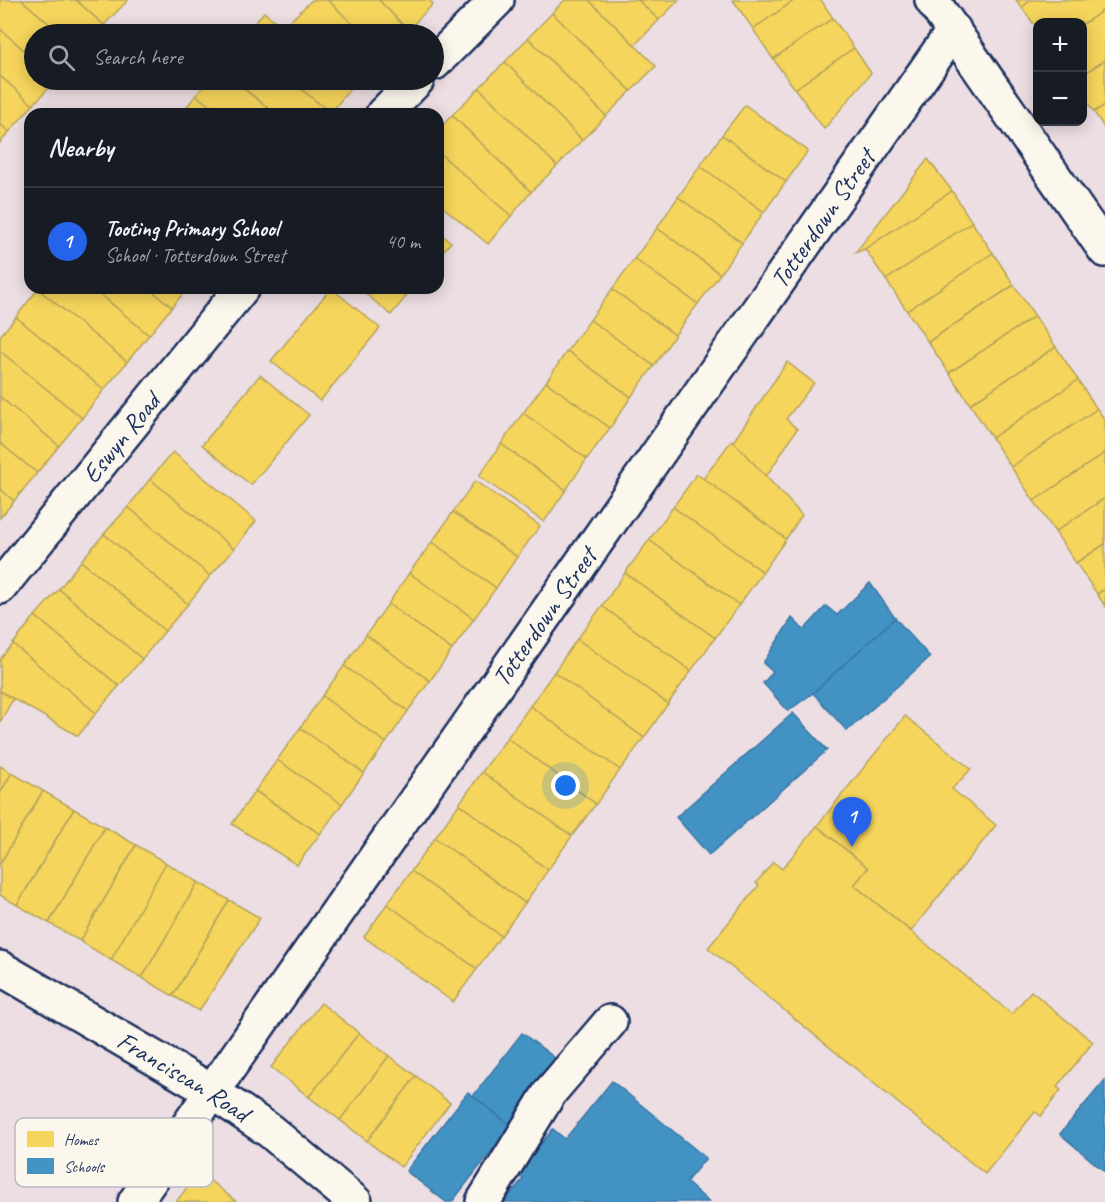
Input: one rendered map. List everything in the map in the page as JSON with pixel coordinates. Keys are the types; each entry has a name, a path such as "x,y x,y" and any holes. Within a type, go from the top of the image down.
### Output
{"street":[{"path":"444,53 497,0"},
{"path":"932,0 1105,250"},
{"name":"Totterdown Street","path":"193,1118 954,30"},
{"path":"389,108 407,90"},
{"name":"Eswyn Road","path":"0,587 237,294"},
{"name":"Franciscan Road","path":"0,968 211,1091 270,1131 355,1202"},
{"path":"483,1202 550,1092 610,1022"},
{"name":"Totterdown Street","path":"135,1202 145,1187"}],"building: Homes":[{"path":"0,0 22,0 50,24 24,24 24,50 0,29"},
{"path":"22,0 76,0 103,24 50,24"},
{"path":"76,0 128,0 103,24"},
{"path":"312,0 328,0 353,24 287,24"},
{"path":"328,0 379,0 402,24 353,24"},
{"path":"379,0 429,0 433,4 414,24 402,24"},
{"path":"565,0 589,0 656,66 631,91 552,13"},
{"path":"589,0 638,0 659,20 635,45"},
{"path":"638,0 679,0 659,20"},
{"path":"733,0 795,0 753,29"},
{"path":"795,0 821,0 833,18 773,59 753,29"},
{"path":"1016,0 1030,0 1022,8"},
{"path":"1030,0 1105,0 1105,9 1087,22 1087,18 1033,18 1033,23 1022,8"},
{"path":"1105,9 1105,60 1087,72 1087,22"},
{"path":"264,12 279,24 254,24"},
{"path":"552,13 631,91 606,116 528,38"},
{"path":"833,18 854,48 795,89 773,59"},
{"path":"0,29 24,50 24,90 47,90 33,105 0,76"},
{"path":"528,38 606,116 582,140 505,62"},
{"path":"854,48 871,73 824,129 795,89"},
{"path":"1105,60 1105,105 1094,112 1087,102 1087,72"},
{"path":"505,62 582,140 557,166 479,88"},
{"path":"0,76 33,105 30,108 24,108 24,115 9,132 0,124"},
{"path":"479,88 557,166 531,192 452,115"},
{"path":"200,90 246,90 268,108 212,108 196,95"},
{"path":"246,90 302,90 325,108 268,108"},
{"path":"302,90 349,90 335,108 325,108"},
{"path":"196,95 212,108 186,108"},
{"path":"745,105 808,151 786,182 722,135"},
{"path":"1105,105 1105,129 1094,112"},
{"path":"452,115 531,192 511,216 444,157 444,124"},
{"path":"0,124 9,132 0,143"},
{"path":"722,135 786,182 764,212 700,166"},
{"path":"444,157 511,216 488,244 444,208"},
{"path":"928,159 952,191 865,249 855,253"},
{"path":"700,166 764,212 742,243 678,197"},
{"path":"952,191 972,222 886,280 865,249"},
{"path":"678,197 742,243 720,274 657,228"},
{"path":"972,222 993,253 907,311 886,280"},
{"path":"657,228 720,274 698,304 634,259"},
{"path":"444,237 451,242 444,250"},
{"path":"993,253 1014,285 928,342 907,311"},
{"path":"634,259 698,304 675,335 612,289"},
{"path":"1014,285 1035,316 949,373 928,342"},
{"path":"612,289 675,335 654,366 590,320"},
{"path":"34,294 44,294 127,362 104,390 16,317"},
{"path":"44,294 100,294 149,335 127,362"},
{"path":"100,294 156,294 172,307 149,335"},
{"path":"156,294 183,294 172,307"},
{"path":"326,294 338,294 380,328 320,401 271,361"},
{"path":"366,294 408,294 391,315"},
{"path":"1035,316 1056,347 970,404 949,373"},
{"path":"16,317 104,390 82,418 0,351 0,336"},
{"path":"590,320 654,366 631,397 567,351"},
{"path":"1056,347 1078,380 992,438 970,404"},
{"path":"0,351 82,418 59,446 0,397"},
{"path":"567,351 631,397 610,428 546,382"},
{"path":"787,362 814,383 786,419 797,429 766,477 733,442"},
{"path":"260,375 309,415 251,485 202,445"},
{"path":"1078,380 1097,409 1011,467 992,438"},
{"path":"546,382 610,428 587,459 523,413"},
{"path":"0,397 59,446 37,473 0,443"},
{"path":"1097,409 1105,420 1105,453 1034,501 1011,467"},
{"path":"523,413 587,459 566,490 501,444"},
{"path":"732,440 802,515 786,539 703,479"},
{"path":"0,443 37,473 14,501 0,489"},
{"path":"501,444 566,490 544,522 479,476"},
{"path":"173,452 256,521 234,549 150,479"},
{"path":"1105,453 1105,498 1055,532 1034,501"},
{"path":"697,474 786,539 763,572 673,507"},
{"path":"150,479 234,549 210,576 128,507"},
{"path":"475,481 540,526 517,557 453,512"},
{"path":"0,489 14,501 0,518"},
{"path":"1105,498 1105,544 1076,563 1055,532"},
{"path":"128,507 210,576 188,604 104,534"},
{"path":"673,507 763,572 739,605 649,540"},
{"path":"453,512 517,557 496,588 432,542"},
{"path":"104,534 188,604 165,631 81,561"},
{"path":"649,540 739,605 715,638 625,573"},
{"path":"432,542 496,588 474,619 409,573"},
{"path":"1105,544 1105,589 1097,594 1076,563"},
{"path":"81,561 165,631 142,659 59,589"},
{"path":"409,573 474,619 452,650 388,604"},
{"path":"625,573 715,638 691,671 602,606"},
{"path":"59,589 142,659 119,686 35,616"},
{"path":"1105,589 1105,606 1097,594"},
{"path":"388,604 452,650 430,681 366,635"},
{"path":"602,606 691,671 668,704 577,639"},
{"path":"35,616 119,686 96,713 13,644"},
{"path":"366,635 430,681 408,711 344,666"},
{"path":"577,639 668,704 644,738 554,672"},
{"path":"13,644 96,713 78,736 0,691 0,659"},
{"path":"344,666 408,711 386,743 322,696"},
{"path":"554,672 644,738 620,770 530,706"},
{"path":"0,691 13,699 0,722"},
{"path":"322,696 386,743 364,773 300,728"},
{"path":"530,706 620,770 596,804 507,738"},
{"path":"905,716 971,769 952,789 996,825 911,931 854,885 868,868 817,826"},
{"path":"300,728 364,773 342,804 277,760"},
{"path":"507,738 596,804 572,836 482,772"},
{"path":"277,760 342,804 320,834 255,791"},
{"path":"0,766 12,773 0,793"},
{"path":"482,772 572,836 548,870 459,804"},
{"path":"12,773 43,791 0,864 0,793"},
{"path":"43,791 74,809 17,905 0,895 0,864"},
{"path":"255,791 320,834 297,865 232,824"},
{"path":"459,804 548,870 525,903 435,838"},
{"path":"74,809 105,827 49,923 17,905"},
{"path":"817,826 868,868 854,885 1012,1014 1031,991 1093,1042 1057,1087 1061,1090 1041,1116 1035,1112 985,1174 708,948 759,885 756,883 773,862 782,869"},
{"path":"105,827 136,845 80,941 49,923"},
{"path":"435,838 525,903 501,936 411,871"},
{"path":"136,845 166,863 111,960 80,941"},
{"path":"166,863 198,882 142,978 111,960"},
{"path":"411,871 501,936 477,969 387,904"},
{"path":"198,882 229,900 173,996 142,978"},
{"path":"229,900 260,918 199,1011 173,996"},
{"path":"387,904 477,969 453,1002 364,937"},
{"path":"321,1003 359,1033 309,1097 271,1067"},
{"path":"359,1033 389,1056 340,1120 309,1097"},
{"path":"389,1056 416,1076 367,1141 340,1120"},
{"path":"416,1076 450,1103 401,1167 367,1141"},
{"path":"213,1183 237,1202 176,1202 188,1187 213,1187"}],"building: Schools":[{"path":"870,583 895,618 813,693 788,711 763,683 773,672 763,663 792,618 804,630 826,606 837,615"},
{"path":"895,618 930,657 847,731 813,693"},
{"path":"793,713 827,750 709,855 676,817"},
{"path":"522,1033 560,1062 511,1126 473,1096"},
{"path":"1105,1080 1105,1172 1060,1134"},
{"path":"612,1081 706,1158 686,1182 709,1202 504,1202 523,1179 517,1174 553,1129 565,1139"},
{"path":"468,1092 511,1126 452,1202 446,1202 406,1171"}],"place":[{"name":"Tooting Primary School","path":"852,847"}]}
